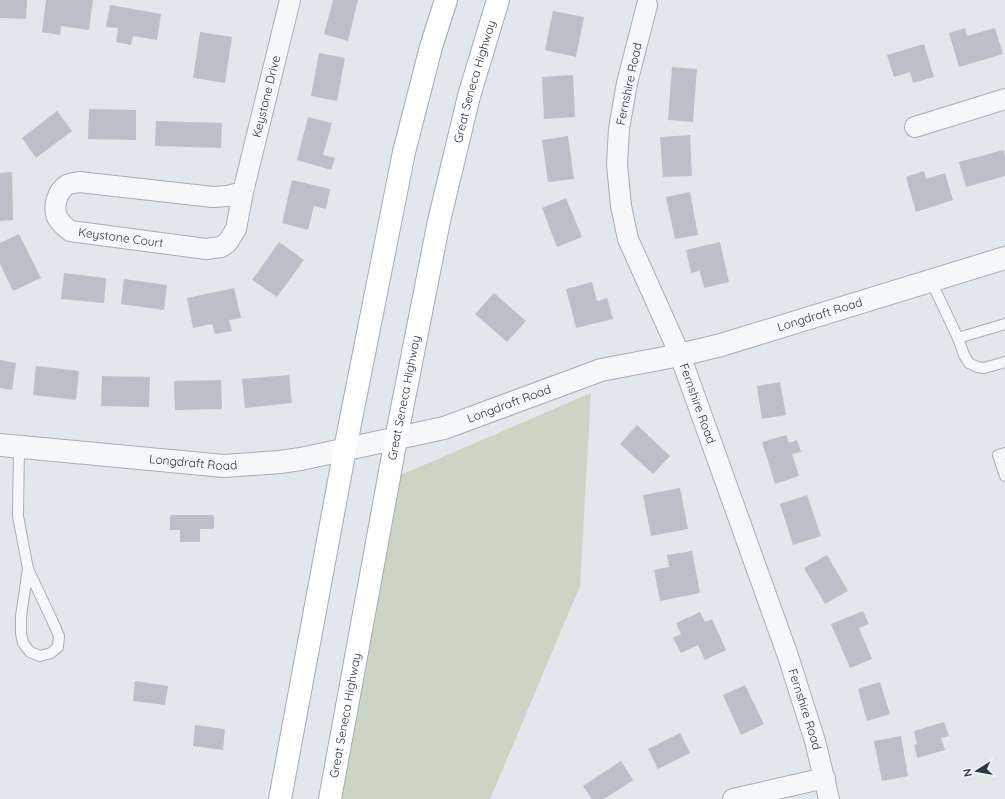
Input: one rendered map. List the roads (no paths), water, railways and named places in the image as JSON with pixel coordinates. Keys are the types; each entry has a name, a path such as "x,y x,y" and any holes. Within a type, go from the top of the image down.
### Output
{"main road":[{"path":"280,799 345,449 404,152 431,47 446,0"},
{"name":"Great Seneca Highway","path":"330,799 396,439 439,220 469,96 498,0"}],"street":[{"name":"Keystone Drive","path":"242,192 290,0"},
{"name":"Fernshire Road","path":"647,5 627,83 619,129 617,164 621,206 628,240 680,354 788,656 815,741 829,799"},
{"path":"915,127 1005,99"},
{"name":"Keystone Court","path":"79,182 213,197 228,196 242,192 236,229 228,242 221,247 206,249 70,231 62,225 57,217 56,208 59,193 67,185 79,182"},
{"name":"Longdraft Road","path":"10,446 224,466 280,462 444,428 601,370 721,345 1005,258"},
{"path":"733,799 825,778"}],"lane":[{"path":"931,281 969,363 977,367 984,368 1005,362"},
{"path":"958,338 1005,324"},
{"path":"10,446 18,516 28,569 59,636 58,647 51,653 40,656 30,652 24,643 21,633 21,616 28,569"},
{"path":"1005,453 998,455 1005,476"}]}
